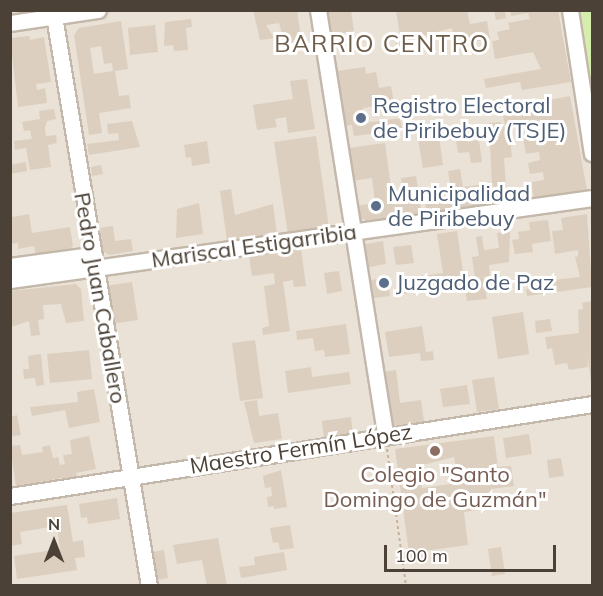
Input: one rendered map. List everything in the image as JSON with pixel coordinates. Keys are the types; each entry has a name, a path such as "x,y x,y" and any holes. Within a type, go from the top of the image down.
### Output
{"street":[{"path":"10,23 54,14 98,10"},
{"path":"318,10 351,233 385,435"},
{"path":"570,10 592,153"},
{"name":"Pedro Juan Caballero","path":"54,14 92,262 149,585"},
{"name":"Mariscal Estigarribia","path":"10,266 92,262 351,233 592,198"},
{"path":"10,280 92,262"},
{"name":"Maestro Fermín López","path":"10,496 592,404"}],"path":[{"path":"385,435 406,585"}],"shaded area":[{"path":"11,11 592,11 592,585 11,585"}],"green space":[{"path":"580,11 592,11 592,94"}],"building":[{"path":"253,10 297,10 302,45 286,48 279,23 266,25 274,38 260,40"},
{"path":"327,10 351,10 354,31 332,35"},
{"path":"396,10 467,10 470,24 487,21 490,39 455,45 452,28 416,38 418,50 398,53 395,37 400,36"},
{"path":"494,10 505,10 506,18 496,20"},
{"path":"510,10 558,10 571,82 522,90 520,82 486,88 484,79 541,69 533,52 495,59 492,41 499,40 497,32 510,29 508,23 530,19 528,13 511,16"},
{"path":"191,19 192,27 186,28 188,50 174,51 173,45 164,46 165,22"},
{"path":"121,21 128,69 115,71 119,96 129,95 131,108 99,113 102,133 89,135 74,35 79,28","holes":["101,46 104,64 112,63 113,71 94,74 90,48"]},
{"path":"155,25 158,52 130,55 128,28"},
{"path":"29,36 30,40 44,37 51,82 36,84 37,90 45,88 47,103 18,107 10,38"},
{"path":"365,67 366,74 376,72 379,88 391,86 394,103 363,108 365,123 400,118 402,128 378,128 379,133 354,136 352,125 345,126 337,71"},
{"path":"307,79 315,129 288,133 286,117 275,119 277,127 257,130 253,105 293,99 290,81"},
{"path":"570,96 587,190 534,200 531,182 544,180 543,172 530,174 528,163 540,160 539,152 526,154 522,133 527,132 526,125 509,128 512,157 504,158 506,186 492,187 489,123 500,122 506,129 503,116 511,115 510,106 524,104 526,112 540,110 538,102"},
{"path":"54,109 56,119 47,121 45,128 46,136 56,135 57,143 48,145 51,167 30,170 26,148 15,150 14,141 32,139 30,130 24,131 22,122 40,119 39,111"},
{"path":"132,121 140,147 89,155 87,144 119,140 118,133 108,134 107,124"},
{"path":"466,133 468,142 479,140 482,162 471,163 469,152 458,153 455,134"},
{"path":"316,136 329,228 288,234 274,142"},
{"path":"439,136 443,165 423,168 418,139"},
{"path":"207,141 210,163 192,166 191,157 186,158 184,145"},
{"path":"385,143 393,201 404,199 401,178 416,176 422,215 366,224 365,219 358,220 356,206 375,203 372,178 352,181 348,148"},
{"path":"26,162 27,171 10,174 10,165"},
{"path":"101,165 103,174 92,176 91,167"},
{"path":"460,169 463,187 485,184 488,206 427,214 425,201 445,198 444,192 451,191 448,171"},
{"path":"231,189 235,215 273,204 277,234 227,241 220,191"},
{"path":"199,203 203,234 176,238 177,209"},
{"path":"10,212 13,217 29,214 32,233 70,227 73,246 66,252 36,257 34,246 18,249 18,243 10,244"},
{"path":"587,214 592,287 527,296 526,289 545,286 544,281 580,277 575,257 578,256 578,250 555,254 552,231 563,230 561,218"},
{"path":"548,220 551,241 532,244 533,252 515,254 512,240 519,239 518,232 530,230 529,222"},
{"path":"113,226 115,241 131,239 133,251 109,255 103,251 100,228"},
{"path":"457,231 464,279 475,278 472,257 479,256 476,237 482,236 484,250 499,248 497,233 510,231 509,262 489,265 490,276 484,277 487,299 467,301 464,285 403,294 401,279 443,273 437,234"},
{"path":"383,241 386,264 364,268 360,245"},
{"path":"411,245 414,263 396,265 393,247"},
{"path":"301,249 306,286 294,287 293,280 283,282 290,331 263,335 262,328 269,326 264,286 275,284 274,273 252,276 249,256"},
{"path":"339,271 342,291 327,294 324,273"},
{"path":"387,278 390,296 374,298 371,280"},
{"path":"132,282 138,320 111,324 105,286"},
{"path":"76,284 81,289 84,321 66,323 61,304 43,305 44,319 38,320 40,335 31,336 29,321 11,327 10,291"},
{"path":"592,301 591,381 587,354 588,367 569,370 567,363 555,365 552,348 547,349 545,337 579,333 578,310 583,309 582,303"},
{"path":"523,312 529,354 498,359 492,317"},
{"path":"550,319 552,331 536,333 535,321"},
{"path":"346,324 350,354 325,357 324,350 315,351 313,338 297,340 296,331"},
{"path":"422,326 426,352 433,351 434,360 421,361 420,353 389,357 385,332"},
{"path":"255,340 263,398 240,401 232,343"},
{"path":"89,350 92,379 50,383 47,354"},
{"path":"41,354 44,385 36,386 35,378 24,379 23,369 29,369 28,356"},
{"path":"311,367 312,377 349,372 351,384 288,393 285,371"},
{"path":"396,370 400,403 421,400 424,422 392,427 384,372"},
{"path":"494,377 499,409 477,412 472,380"},
{"path":"467,385 470,404 443,407 440,389"},
{"path":"94,389 100,422 69,428 65,410 32,416 30,407 78,402 77,392"},
{"path":"257,400 259,416 278,413 282,439 254,443 244,402"},
{"path":"17,415 21,435 10,437 10,417"},
{"path":"351,417 353,435 324,439 322,421"},
{"path":"529,434 532,454 506,458 503,438"},
{"path":"89,436 96,469 76,473 78,481 64,484 62,478 16,486 10,446 20,445 22,455 43,452 42,447 50,445 53,458 58,457 60,465 65,464 63,455 72,454 70,440"},
{"path":"494,436 498,467 511,466 514,486 491,489 494,508 464,512 468,545 409,553 395,449","holes":["454,457 458,483 422,488 419,466"]},
{"path":"561,458 564,476 549,478 547,460"},
{"path":"281,470 287,507 274,509 274,506 268,507 267,497 272,496 271,487 265,488 263,476"},
{"path":"117,498 120,519 88,524 87,517 81,518 79,504"},
{"path":"67,505 73,542 83,540 85,557 75,558 77,570 17,579 14,556 60,549 57,526 20,532 22,544 11,546 10,513"},
{"path":"290,525 294,548 280,550 278,542 273,543 270,528"},
{"path":"218,538 227,586 207,586 202,560 177,564 173,545"},
{"path":"501,547 505,574 492,576 488,549"},
{"path":"164,550 168,578 158,580 153,552"},
{"path":"284,552 287,570 241,578 239,567 255,565 254,557"}],"place":[{"name":"Registro Electoral de Piribebuy (TSJE)","path":"361,118"},
{"name":"Municipalidad de Piribebuy","path":"376,206"},
{"name":"Juzgado de Paz","path":"384,283"},
{"name":"Colegio \"Santo Domingo de Guzmán\"","path":"435,451"}],"district":[{"name":"BARRIO CENTRO","path":"382,44"}]}
